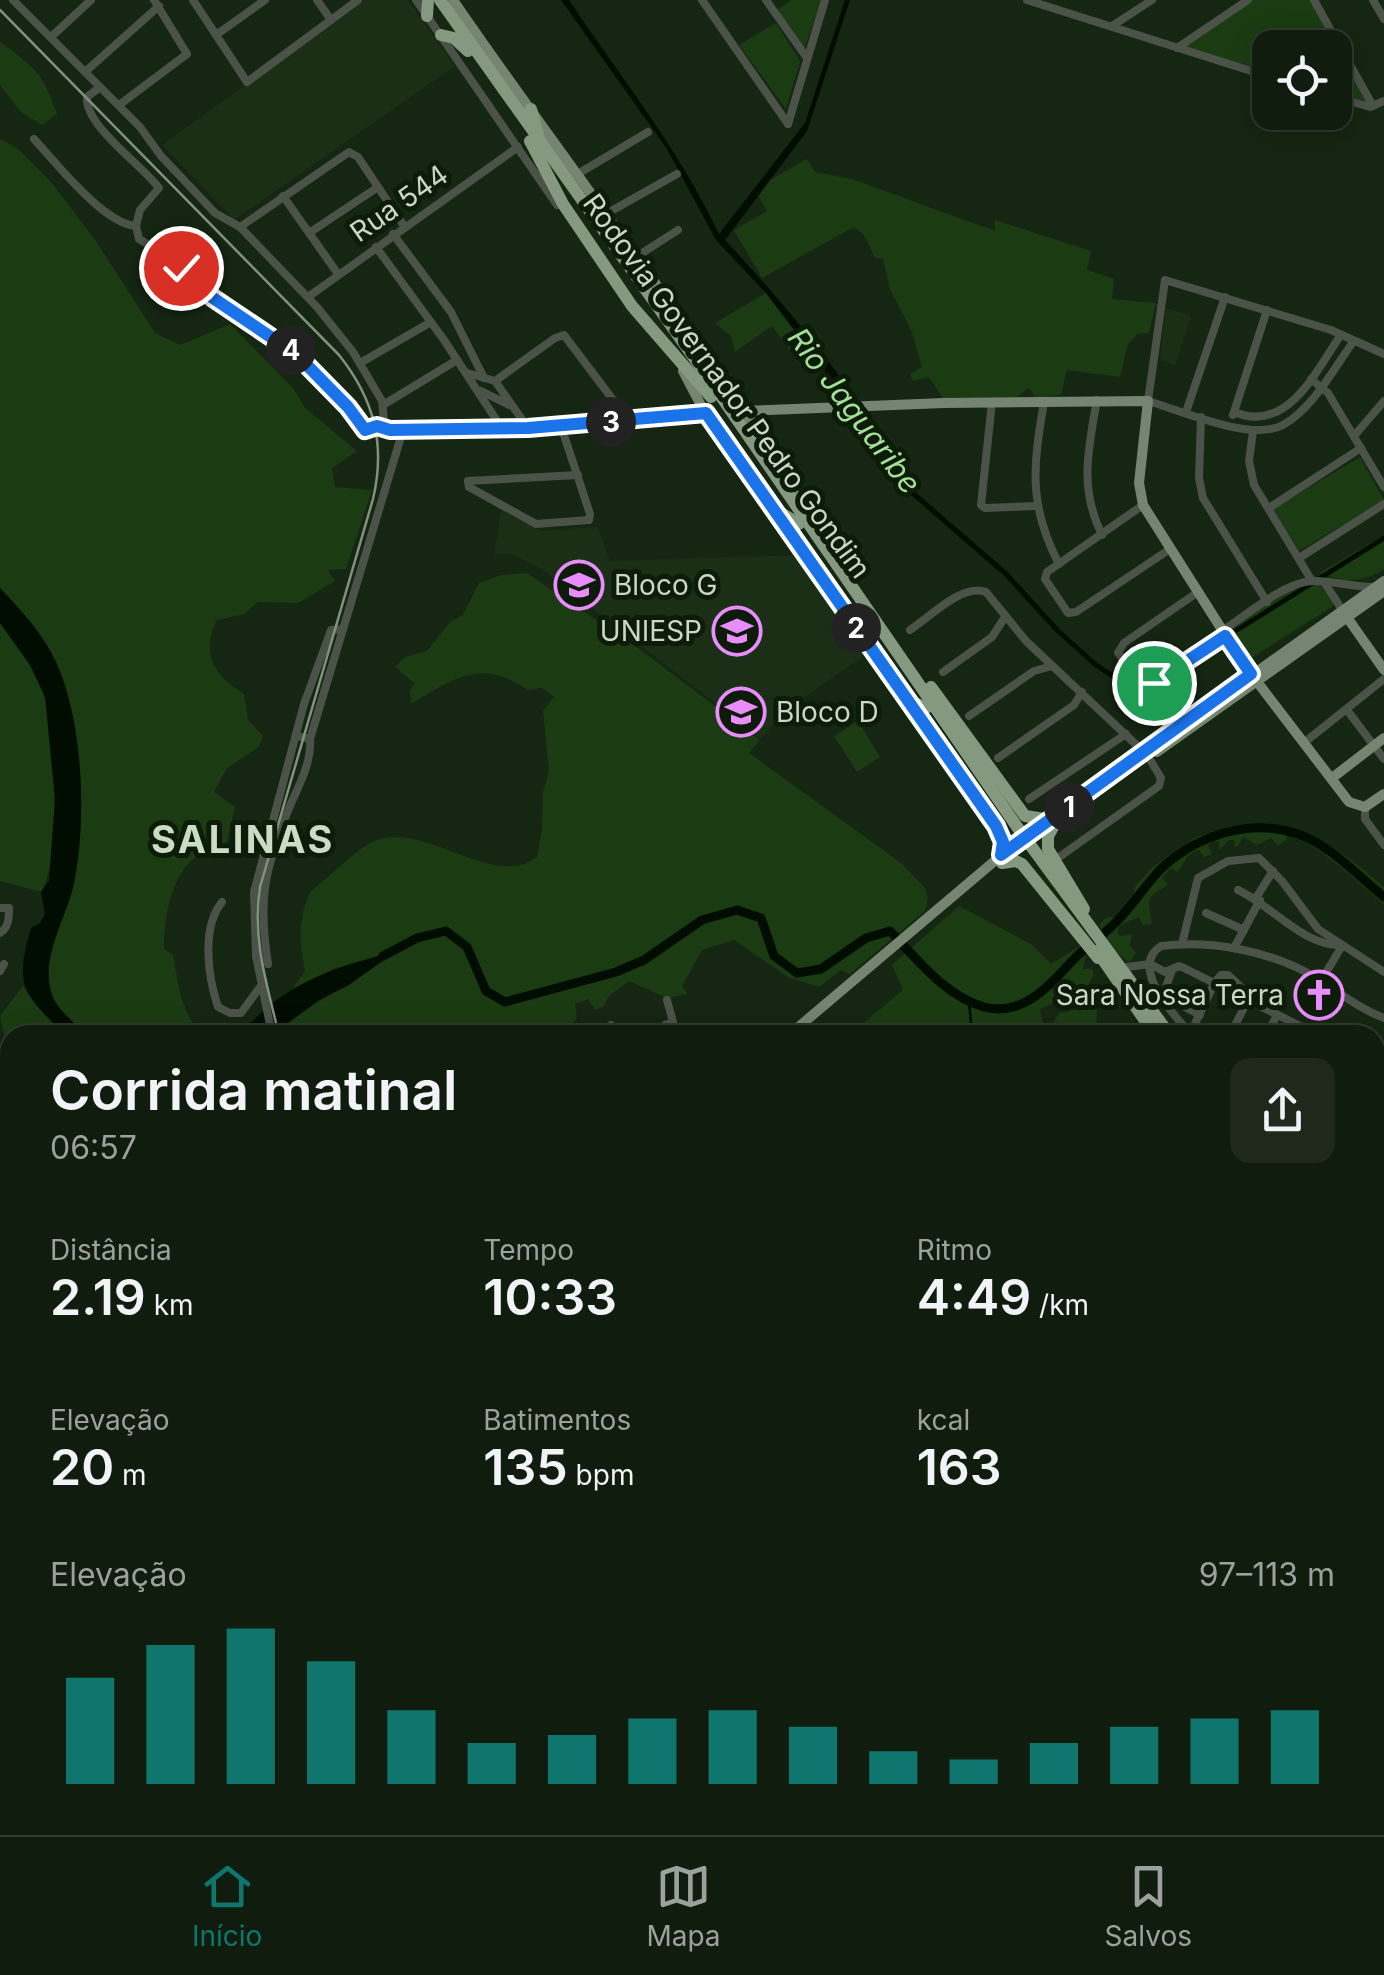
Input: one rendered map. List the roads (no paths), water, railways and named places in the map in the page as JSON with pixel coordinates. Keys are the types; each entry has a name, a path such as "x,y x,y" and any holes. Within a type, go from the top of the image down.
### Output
{"highway":[{"path":"427,16 429,0"},
{"name":"Rodovia Governador Pedro Gondim","path":"429,0 529,140 573,218 638,314 707,390 873,615 1023,842"},
{"name":"Rodovia Governador Pedro Gondim","path":"440,0 655,302 926,708 1100,949"},
{"path":"441,36 454,38 468,51"},
{"path":"531,110 542,146"},
{"path":"573,218 576,206 589,208"},
{"path":"638,314 652,318 657,314 655,302"},
{"path":"772,507 803,524"},
{"path":"873,615 1025,816 1053,821 1047,845 1054,860 1100,949 1149,1025"},
{"path":"906,699 926,708"},
{"path":"1001,859 1022,864 1100,949 1162,1025"}],"main road":[{"path":"453,0 604,216 658,283 744,411 787,476 803,524"},
{"path":"668,347 706,413 996,826 1003,842 1001,859"},
{"path":"744,411 1148,401 1139,482 1143,505 1253,678 1352,804 1365,807 1384,794"},
{"path":"811,1025 1023,842 1381,586"},
{"path":"1345,614 1384,670"},
{"path":"1332,778 1379,742"},
{"path":"802,1025 891,955"}],"street":[{"path":"13,0 119,105 215,213 240,227 308,296 360,363 384,405 385,430"},
{"path":"51,36 91,0"},
{"path":"192,0 247,82 358,0"},
{"path":"216,35 266,0"},
{"path":"317,0 331,20"},
{"path":"416,0 629,308 650,334 668,347"},
{"path":"702,0 788,124 825,0"},
{"path":"766,0 807,58"},
{"path":"1027,0 1252,71"},
{"path":"1046,6 1055,0"},
{"path":"1112,26 1152,0"},
{"path":"1177,48 1248,0"},
{"path":"1314,0 1373,106"},
{"path":"1373,0 1384,19"},
{"path":"86,72 156,3 187,51 184,60 119,105"},
{"path":"100,87 87,97 88,108 112,140 159,188 140,210 136,226 139,239 172,259 213,298 296,354 363,428 503,430 706,413"},
{"path":"1352,101 1373,106 1384,102"},
{"path":"576,175 648,132"},
{"path":"34,139 109,214 123,225 136,226"},
{"name":"Rua 544","path":"308,296 518,148"},
{"path":"240,227 340,155 353,153 404,226"},
{"path":"604,216 677,174"},
{"path":"309,233 378,186"},
{"path":"284,196 338,274"},
{"path":"636,257 678,230"},
{"path":"394,234 460,327 484,378"},
{"path":"376,246 467,372 503,430"},
{"path":"404,284 414,262"},
{"path":"1353,342 1321,386 1285,424 1253,431 1148,401 1166,280 1267,310 1340,336 1384,354"},
{"path":"1186,412 1225,297"},
{"path":"1230,424 1267,310"},
{"path":"360,363 431,322"},
{"path":"444,340 460,327"},
{"path":"495,381 555,338 564,336 629,421"},
{"path":"1234,412 1259,418 1280,412 1311,379 1340,336"},
{"path":"384,405 457,360"},
{"path":"467,372 495,381 528,428"},
{"path":"1311,379 1321,386 1383,481"},
{"path":"477,389 513,406"},
{"path":"1097,400 1085,484 1091,512 1102,535"},
{"path":"992,402 982,507 1036,506"},
{"path":"1044,402 1037,450 1036,506 1042,532 1059,564"},
{"path":"1354,436 1384,402"},
{"path":"1280,412 1285,424"},
{"path":"1201,417 1199,478 1203,498 1267,602"},
{"path":"561,426 578,475 590,514 585,522 536,524 469,488 468,481 578,475"},
{"path":"268,964 259,935 270,864 308,760 310,740 403,430"},
{"path":"1253,431 1251,476 1307,570 1345,614"},
{"path":"1269,508 1361,448"},
{"path":"1299,558 1384,504"},
{"path":"1143,505 1044,578 1068,613 1076,612 1170,548"},
{"path":"1198,592 1128,640 1118,653 1132,672 1150,684 1291,586 1307,570"},
{"path":"1291,586 1317,581 1354,588 1381,586"},
{"path":"910,630 963,594 976,589 990,596 1016,631 1114,722 1160,774 1161,784 1154,791 1054,860"},
{"path":"944,672 992,637 1005,617"},
{"path":"269,1025 260,986 254,892 330,631 343,629"},
{"path":"992,637 1016,631"},
{"path":"1034,671 1041,656"},
{"path":"969,716 1034,671 1052,666"},
{"path":"1305,742 1384,678"},
{"path":"998,758 1074,704 1082,692"},
{"path":"1074,704 1091,702"},
{"path":"1346,710 1379,742 1384,758"},
{"path":"1106,745 1114,722"},
{"path":"1030,799 1126,734"},
{"path":"297,736 310,740"},
{"path":"1365,807 1365,819 1384,844"},
{"path":"1182,944 1201,875 1228,861 1262,859 1318,929 1384,972"},
{"path":"1234,948 1273,870"},
{"path":"1238,890 1258,899 1309,936 1341,945"},
{"path":"222,902 213,919 209,949 211,982 218,1007 230,1014 244,1012 260,986"},
{"path":"0,933 7,926 4,908"},
{"path":"1206,913 1244,930"},
{"path":"1184,1025 1160,993 1150,964 1158,947 1182,944 1234,948 1305,972 1360,1008 1384,1018"},
{"path":"1321,981 1341,945"},
{"path":"1100,949 1150,964 1163,972 1178,966 1184,968 1295,1025"},
{"path":"1160,993 1172,970"},
{"path":"1195,1025 1215,982"},
{"path":"1160,993 1200,1015"},
{"path":"665,1025 672,1022 667,1000"},
{"path":"1235,1025 1248,1000"},
{"path":"1272,1025 1277,1015"}],"waterway":[{"name":"Rio Jaguaribe","path":"864,419 885,463 901,483 1006,574 1058,631 1096,665 1174,723"},
{"path":"1237,630 1384,538"},
{"path":"383,956 417,938 446,931 467,947 486,991 505,1002 616,972 644,960 702,920 737,910 761,918 774,956 797,973 821,969 866,938 890,931 944,986 970,1002 998,1009 1023,1003 1045,989 1120,918 1163,867 1192,846 1226,832 1262,828 1298,834 1332,853 1384,897"},
{"path":"969,1001 971,1025"}],"tram line":[{"path":"0,10 339,355 361,388 374,423 378,459 373,499 260,887 259,943 277,1025"}],"place":[{"name":"Bloco G","path":"579,585"},
{"name":"UNIESP","path":"737,631"},
{"name":"Bloco D","path":"741,712"},
{"name":"Sara Nossa Terra","path":"1319,995"}],"district":[{"name":"SALINAS","path":"243,840"}]}
